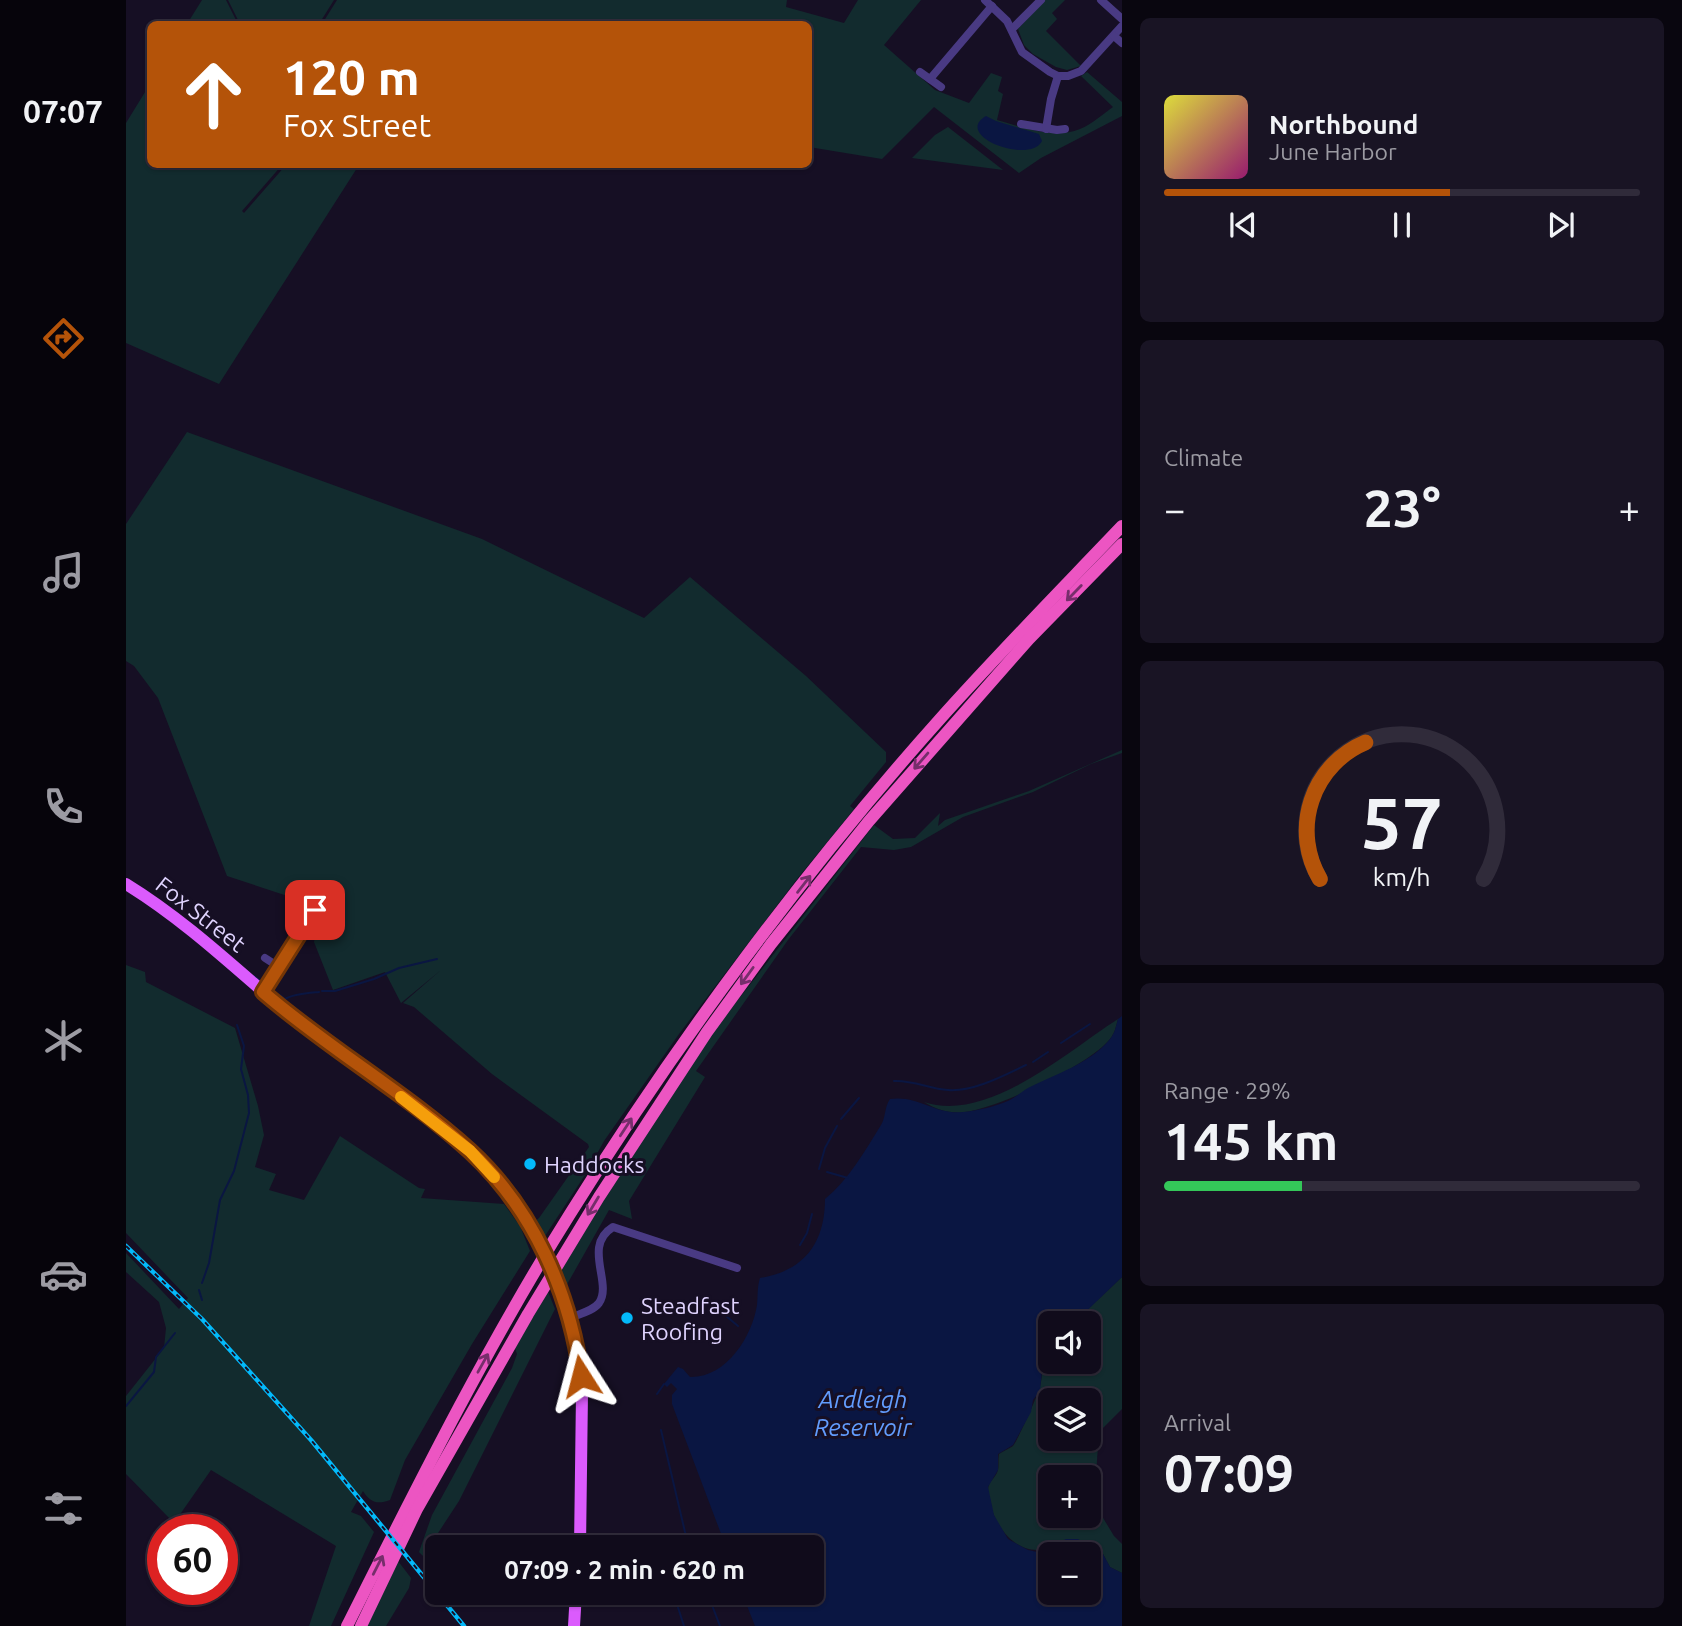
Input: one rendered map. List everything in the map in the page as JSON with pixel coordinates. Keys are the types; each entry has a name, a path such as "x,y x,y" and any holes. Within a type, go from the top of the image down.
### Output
{"highway":[{"path":"347,1626 434,1453 512,1310 570,1213 660,1077 754,947 863,810 941,719 1122,526"},
{"path":"361,1626 417,1509 528,1314 599,1197 707,1032 771,944 878,811 1029,639 1122,544"}],"main road":[{"name":"Fox Street","path":"126,884 183,922 267,987 327,1044 470,1151 499,1183 530,1227 563,1295 579,1362 583,1407 580,1535"},
{"path":"574,1626 575,1605"}],"street":[{"path":"1012,29 1041,0"},
{"path":"1101,0 1122,19"},
{"path":"930,79 988,3 1007,21 1023,52 1058,76 1068,76 1081,71 1122,26"},
{"path":"1114,36 1122,43"},
{"path":"920,72 941,87"},
{"path":"1046,129 1058,76"},
{"path":"1020,124 1065,129"},
{"path":"267,987 315,910"},
{"path":"265,958 279,967"},
{"path":"570,1318 593,1309 599,1303 602,1295 598,1251 605,1235 613,1227 737,1268"}],"green space":[{"path":"202,0 226,0 236,21 189,21"},
{"path":"228,0 334,0 321,21 238,21"},
{"path":"337,0 787,0 786,7 844,23 858,0 921,0 884,45 935,90 969,103 991,73 1002,77 998,91 1003,94 997,120 1049,133 1070,132 1089,124 1113,107 1081,76 1087,72 1122,102 1122,116 1041,158 1019,173 934,107 882,159 812,147 812,21 324,21"},
{"path":"1045,0 1065,0 1052,13 1057,19 1046,31 1081,66 1067,70 1056,67 1033,54 1024,45 1018,29"},
{"path":"147,89 147,168 279,168 242,211 244,213 283,168 357,168 219,384 126,343 126,123"},
{"path":"948,127 1003,170 912,158 935,135"},
{"path":"187,432 482,539 644,618 690,577 806,676 886,752 886,762 850,806 854,809 679,1034 604,1141 543,1239 533,1223 589,1147 588,1144 492,1074 414,1007 403,1003 441,970 401,1003 385,972 333,990 314,942 321,907 227,876 158,698 134,666 126,661 126,524"},
{"path":"1122,750 1122,753 1091,764 1033,792 963,817 911,847 894,850 861,847 788,940 696,1071 705,1077 629,1201 632,1219 609,1210 565,1288 556,1265 699,1050 874,825 893,839 915,838 940,813 938,826 945,820 1029,791"},
{"path":"126,965 145,972 146,982 235,1028 264,1135 255,1167 276,1174 269,1190 304,1200 340,1136 419,1188 425,1189 421,1198 504,1204 520,1226 530,1251 405,1460 390,1500 374,1502 363,1491 351,1512 361,1516 374,1532 331,1626 309,1626 336,1546 211,1470 180,1514 165,1514 126,1474 126,1396 164,1348 166,1328 159,1302 126,1272 126,1253 179,1309 188,1298 126,1233"},
{"path":"1118,1019 1112,1037 1083,1061 1042,1084 999,1103 959,1112 944,1111 924,1102 948,1106 974,1103 1000,1094 1026,1081"},
{"path":"1122,1277 1122,1409 1101,1430 1101,1388 1040,1388 1042,1374 1101,1374 1101,1311 1086,1311"},
{"path":"547,1289 555,1309 459,1501 437,1535 425,1535 423,1556 419,1552 432,1515 512,1368 517,1354 515,1348"},
{"path":"1038,1393 1038,1451 1098,1451 1097,1465 1038,1465 1038,1528 1101,1528 1101,1515 1122,1544 1122,1573 1110,1567 1101,1554 1101,1542 1038,1542 1038,1550 1034,1550 1013,1541 998,1524 989,1501 988,1487 998,1470 999,1454 1013,1446"},
{"path":"398,1561 411,1578 409,1588 386,1626 367,1626"}],"water":[{"path":"986,116 1039,134 1042,141 1035,148 1023,150 997,145 979,132 978,124"},
{"name":"Ardleigh Reservoir","path":"1122,1016 1122,1277 1087,1311 1038,1311 1040,1388 1013,1445 998,1454 998,1470 988,1487 994,1515 1008,1539 1028,1550 1038,1552 1038,1605 1101,1605 1101,1553 1110,1567 1122,1573 1122,1626 755,1626 747,1605 824,1605 824,1535 721,1535 672,1404 672,1395 677,1389 671,1383 667,1387 664,1384 678,1367 690,1377 703,1376 715,1371 735,1353 754,1317 760,1278 789,1269 809,1252 821,1229 825,1199 842,1183 863,1155 883,1122 890,1099 910,1100 953,1112 974,1111 999,1104 1093,1055 1112,1037"},
{"name":"Ardleigh Reservoir","path":"1066,1539 1083,1542 1059,1542"}],"waterway":[{"path":"322,991 335,991 399,968 437,959"},
{"path":"254,976 263,983"},
{"path":"280,995 285,999 319,992"},
{"path":"1061,1043 1090,1024"},
{"path":"202,1283 209,1263 220,1200 234,1171 249,1113 248,1095 241,1069 244,1046 237,1025"},
{"path":"1033,1062 1048,1052"},
{"path":"894,1081 958,1090 988,1082 1026,1065"},
{"path":"841,1119 859,1098"},
{"path":"819,1169 825,1148 837,1126"},
{"path":"827,1172 848,1178"},
{"path":"800,1245 807,1233 812,1214"},
{"path":"199,1290 202,1300"},
{"path":"714,1306 738,1326"},
{"path":"126,1406 154,1372 156,1357 175,1333"},
{"path":"657,1394 664,1384"},
{"path":"661,1430 686,1535"},
{"path":"677,1605 684,1626"},
{"path":"712,1605 720,1626"}],"railway":[{"path":"126,1246 202,1319 311,1440 464,1626"}],"slow traffic":[{"path":"401,1097 470,1151 494,1177"}],"place":[{"name":"Haddocks","path":"530,1164"},
{"name":"Steadfast Roofing","path":"627,1318"}],"route":[{"path":"315,910 263,992 327,1044 470,1151 499,1183 521,1212 550,1264 570,1318 581,1376"}]}
